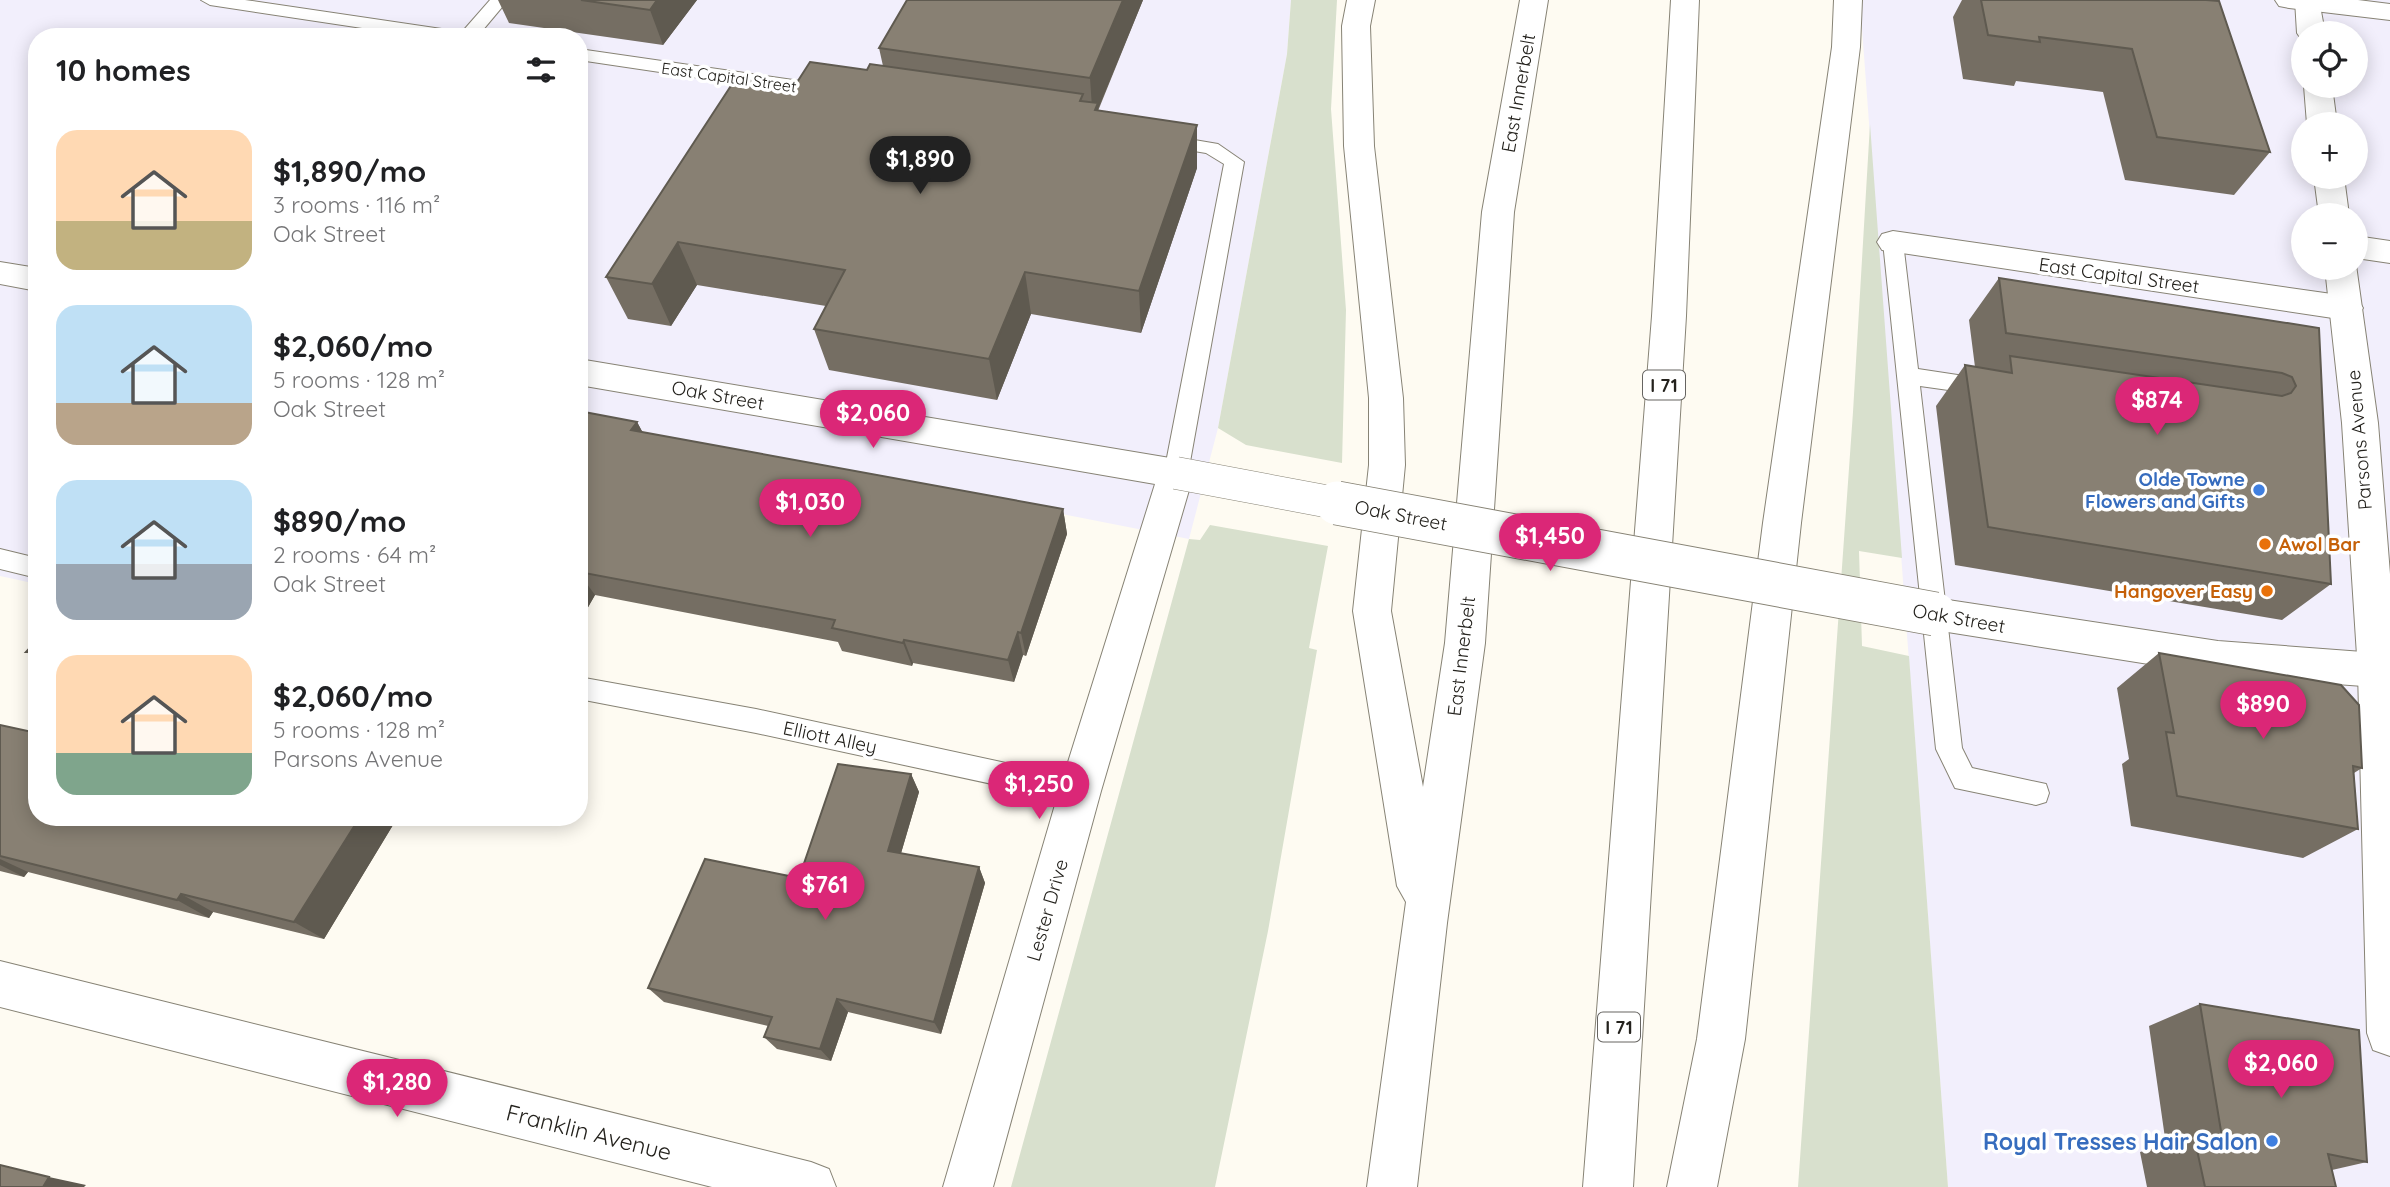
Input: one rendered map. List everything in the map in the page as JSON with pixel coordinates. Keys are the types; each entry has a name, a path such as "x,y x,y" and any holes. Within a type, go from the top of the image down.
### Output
{"main road":[{"path":"1360,0 1356,26 1359,146 1386,411 1387,465 1372,611 1425,923"},
{"name":"East Innerbelt","path":"1392,1187 1425,923 1465,643 1498,212 1534,0"},
{"name":"I 71","path":"1608,1187 1669,316 1685,0"},
{"path":"1692,1187 1721,1040 1782,523 1846,47 1847,0"},
{"path":"2306,21 2298,1 2390,12"},
{"name":"East Capital Street","path":"1893,242 2346,308"},
{"path":"2368,249 2390,252"},
{"path":"0,273 28,278"},
{"name":"Parsons Avenue","path":"2342,280 2360,423 2384,671 2390,1033"},
{"name":"Oak Street","path":"588,374 1176,473 2159,653 2241,663 2384,671"},
{"name":"Lester Drive","path":"968,1187 1080,791 1176,473"},
{"name":"Franklin Avenue","path":"0,985 810,1187"}],"lane":[{"path":"210,0 399,28"},
{"path":"475,28 499,0"},
{"name":"East Capital Street","path":"588,55 847,94"},
{"path":"1145,138 1211,148 1234,162 1176,473"},
{"path":"1893,242 1949,749 1964,779 2036,793"},
{"path":"1909,376 2010,390"},
{"path":"0,559 28,566"},
{"name":"Elliott Alley","path":"588,690 756,721 1080,791"}],"shaded area":[{"path":"0,0 1291,0 1287,54 1218,428 1189,539 588,421 588,28 28,28 28,582 0,576"},
{"path":"1862,0 2390,0 2390,1187 1948,1187"}],"green space":[{"path":"1291,0 1337,0 1331,109 1346,310 1342,463 1246,445 1218,428 1287,54"},
{"path":"1870,124 1902,558 1859,551 1862,646 1909,656 1948,1187 1798,1187 1853,412"},
{"path":"1210,525 1328,546 1309,648 1317,650 1268,931 1215,1187 1011,1187 1189,539 1200,540"}],"building":[{"path":"581,0 657,0 650,10"},
{"path":"907,0 1123,0 1090,78 879,48"},
{"path":"1981,0 2219,1 2270,152 2157,137 2132,49 2039,37 2040,42 1988,35"},
{"path":"810,62 867,70 870,64 1083,94 1080,101 1098,103 1095,110 1197,125 1139,291 1025,272 989,359 814,329 845,270 678,242 652,284 606,277 736,78 794,87"},
{"path":"1999,278 2319,328 2331,584 1988,527 1965,365 2012,373 2010,356 2282,396 2291,393 2296,386 2292,377 2282,373 2006,333"},
{"path":"588,413 637,422 631,430 1063,509 1021,633 1018,632 1008,660 832,628 835,620 588,574"},
{"path":"2159,653 2341,685 2359,705 2362,768 2353,766 2358,829 2177,796 2166,732 2174,733"},
{"path":"0,725 28,731 28,826 354,826 294,922 181,894 177,900 0,856"},
{"path":"838,764 911,774 888,851 979,867 934,1022 837,999 820,1049 764,1037 772,1017 648,988 705,859 799,878"},
{"path":"2200,1004 2359,1030 2367,1162 2328,1154 2336,1187 2205,1187 2194,1136 2223,1143"},
{"path":"0,1165 49,1177 43,1187 0,1187"}],"place":[{"name":"Olde Towne Flowers and Gifts","path":"2259,490"},
{"name":"Awol Bar","path":"2265,544"},
{"name":"Hangover Easy","path":"2267,591"},
{"name":"Royal Tresses Hair Salon","path":"2272,1141"}]}
